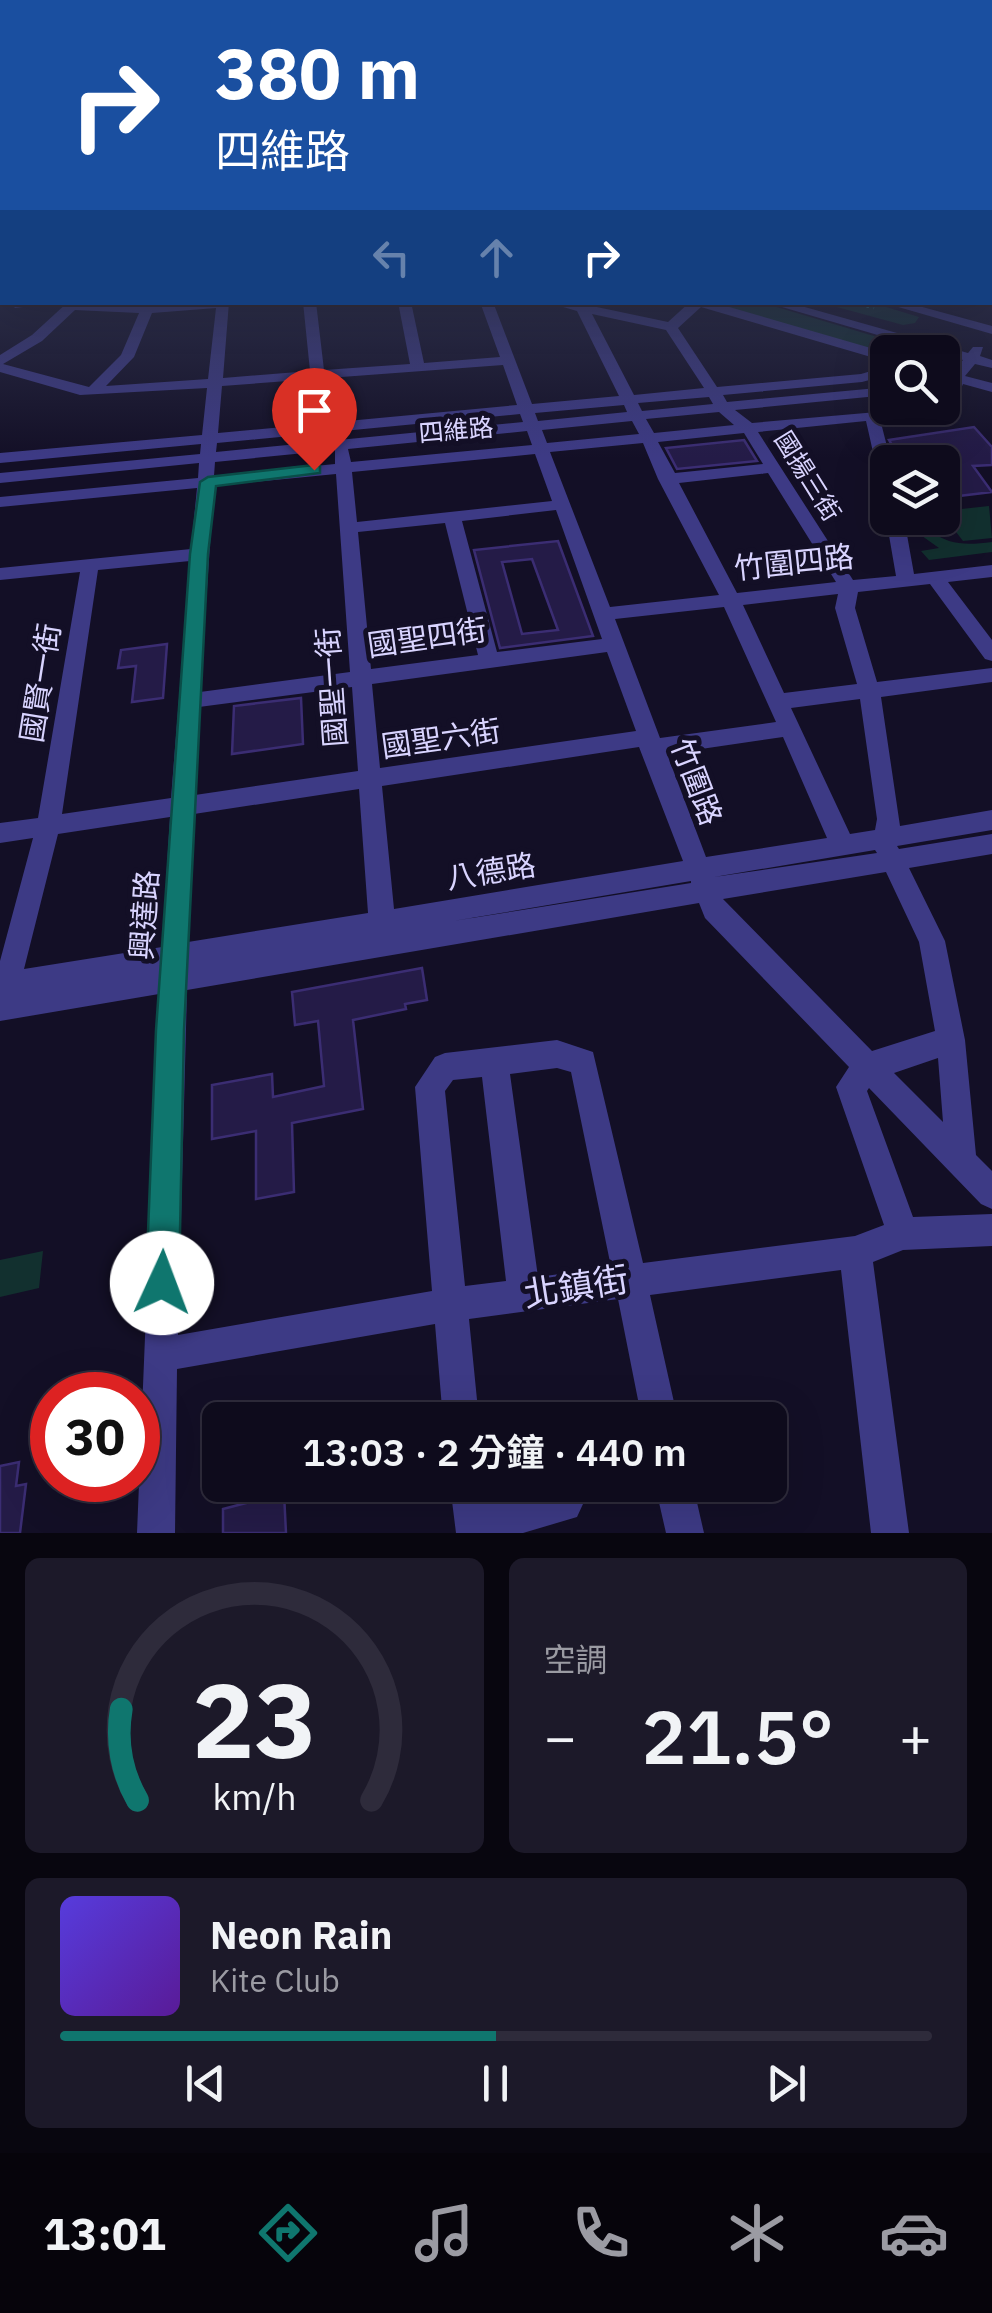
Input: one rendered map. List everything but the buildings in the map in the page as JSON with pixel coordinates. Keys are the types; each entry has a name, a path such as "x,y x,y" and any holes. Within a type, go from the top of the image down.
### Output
{"street":[{"path":"0,364 62,316"},
{"path":"93,391 127,357 144,316"},
{"name":"興達路","path":"156,1533 174,969 199,554 221,316"},
{"path":"311,316 318,376"},
{"path":"407,316 418,368"},
{"name":"竹圍路","path":"491,316 648,743 702,882 724,924 992,1193"},
{"path":"586,316 731,600 838,828 840,845"},
{"path":"617,316 671,327 683,316"},
{"path":"741,316 870,353"},
{"path":"819,316 889,335"},
{"path":"844,316 897,335"},
{"path":"936,316 990,330 981,353 960,368"},
{"path":"929,335 945,318"},
{"path":"955,335 964,323"},
{"name":"國揚三街","path":"671,327 725,410 748,428 849,588"},
{"path":"0,339 37,338"},
{"path":"981,353 992,364"},
{"path":"0,364 93,391 506,361"},
{"name":"四維路","path":"6,458 210,461 343,457 531,428 629,400 870,376"},
{"path":"960,379 992,388"},
{"name":"四維路","path":"3,478 210,461 870,393"},
{"name":"四維路","path":"531,428 647,436 870,416"},
{"name":"國聖一街","path":"343,457 382,922"},
{"path":"0,499 6,458"},
{"name":"四維路","path":"0,499 210,461"},
{"path":"666,479 773,468"},
{"path":"350,528 558,505"},
{"path":"452,518 489,660"},
{"path":"898,535 906,582"},
{"path":"0,574 199,554"},
{"name":"國賢一街","path":"2,993 48,827 90,564"},
{"name":"竹圍四路","path":"602,614 992,571"},
{"path":"934,578 992,654"},
{"path":"849,588 845,608 870,690 890,849 932,942 951,1040 961,1162"},
{"name":"國聖四街","path":"190,701 613,644"},
{"path":"777,702 992,675"},
{"name":"國聖六街","path":"0,833 369,780 789,728"},
{"name":"八德路","path":"2,993 174,969 702,882 890,849 992,820"},
{"name":"八德路","path":"174,969 382,922 702,882 840,845 890,849 992,844"},
{"path":"903,1234 850,1087 868,1067 951,1040"},
{"path":"460,1402 430,1087 445,1067 557,1054 583,1062 656,1402"},
{"path":"494,1061 524,1296"},
{"name":"北鎮街","path":"160,1355 629,1278 855,1252 903,1234 992,1230"},
{"path":"855,1252 890,1533"},
{"path":"471,1502 475,1530 564,1504"},
{"path":"678,1502 685,1533"}],"green space":[{"path":"747,316 805,316 870,335 870,350"},
{"path":"868,316 919,317 915,323 903,325"},
{"path":"989,506 992,538 963,541 958,535 960,509"},
{"path":"921,535 937,535 967,544 992,542 992,552 929,560 921,551 939,548"},
{"path":"43,1251 39,1288 0,1297 0,1260"}],"route":[{"path":"162,1283 174,956 199,554 208,482 314,470"}]}
